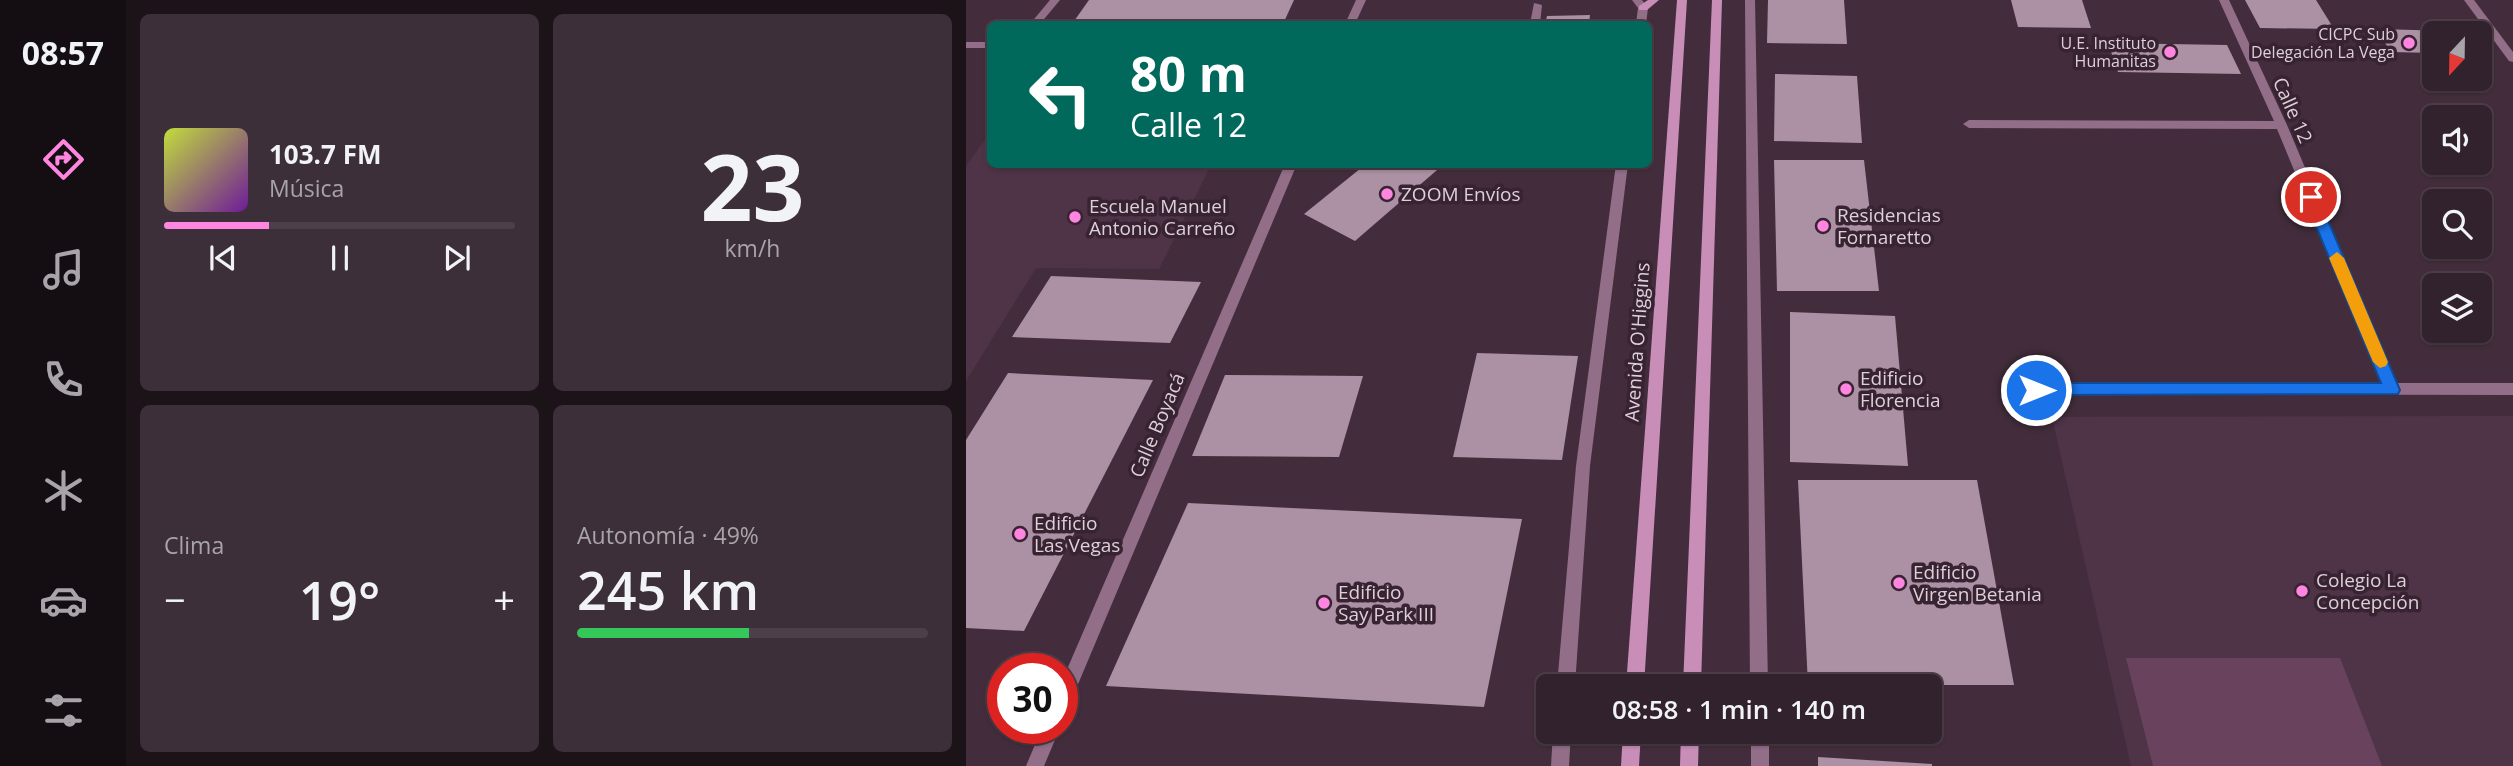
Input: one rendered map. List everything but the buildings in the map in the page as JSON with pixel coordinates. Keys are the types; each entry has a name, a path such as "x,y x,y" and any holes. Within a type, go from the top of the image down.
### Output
{"main road":[{"path":"1640,4 1654,0"},
{"name":"Avenida O'Higgins","path":"1636,674 1682,0"},
{"path":"1692,674 1717,0"},
{"path":"1630,766 1631,744"},
{"path":"1689,766 1690,744"}],"street":[{"path":"1038,21 1055,0"},
{"path":"1351,21 1361,0"},
{"path":"1750,0 1759,674"},
{"name":"Calle 12","path":"2224,0 2281,125 2392,390"},
{"path":"2469,0 2513,59"},
{"path":"1535,21 1538,5"},
{"path":"966,45 987,45"},
{"path":"1969,124 2281,125"},
{"name":"Calle Boyacá","path":"1078,664 1289,168"},
{"name":"Avenida O'Higgins","path":"1567,674 1583,466 1621,168"},
{"path":"2036,390 2513,390"},
{"path":"1035,766 1044,744"},
{"path":"1560,766 1561,744"},
{"path":"1760,744 1760,766"}],"shaded area":[{"name":"Escuela Manuel Antonio Carreño","path":"987,137 987,168 1210,168 1159,269 1036,268 966,381 966,166"},
{"name":"Colegio La Concepción","path":"2513,416 2513,766 2131,766 2052,417"},
{"path":"2126,658 2340,658 2382,766 2153,766"}],"slow traffic":[{"path":"2337,258 2380,362"}],"place":[{"name":"CICPC Sub Delegación La Vega","path":"2409,43"},
{"name":"U.E. Instituto Humanitas","path":"2170,52"},
{"name":"ZOOM Envíos","path":"1387,194"},
{"name":"Escuela Manuel Antonio Carreño","path":"1075,217"},
{"name":"Residencias Fornaretto","path":"1823,226"},
{"name":"Edificio Florencia","path":"1846,389"},
{"name":"Edificio Las Vegas","path":"1020,534"},
{"name":"Edificio Virgen Betania","path":"1899,583"},
{"name":"Colegio La Concepción","path":"2302,591"},
{"name":"Edificio Say Park III","path":"1324,603"}],"route":[{"path":"2036,390 2392,390 2311,197"}]}
